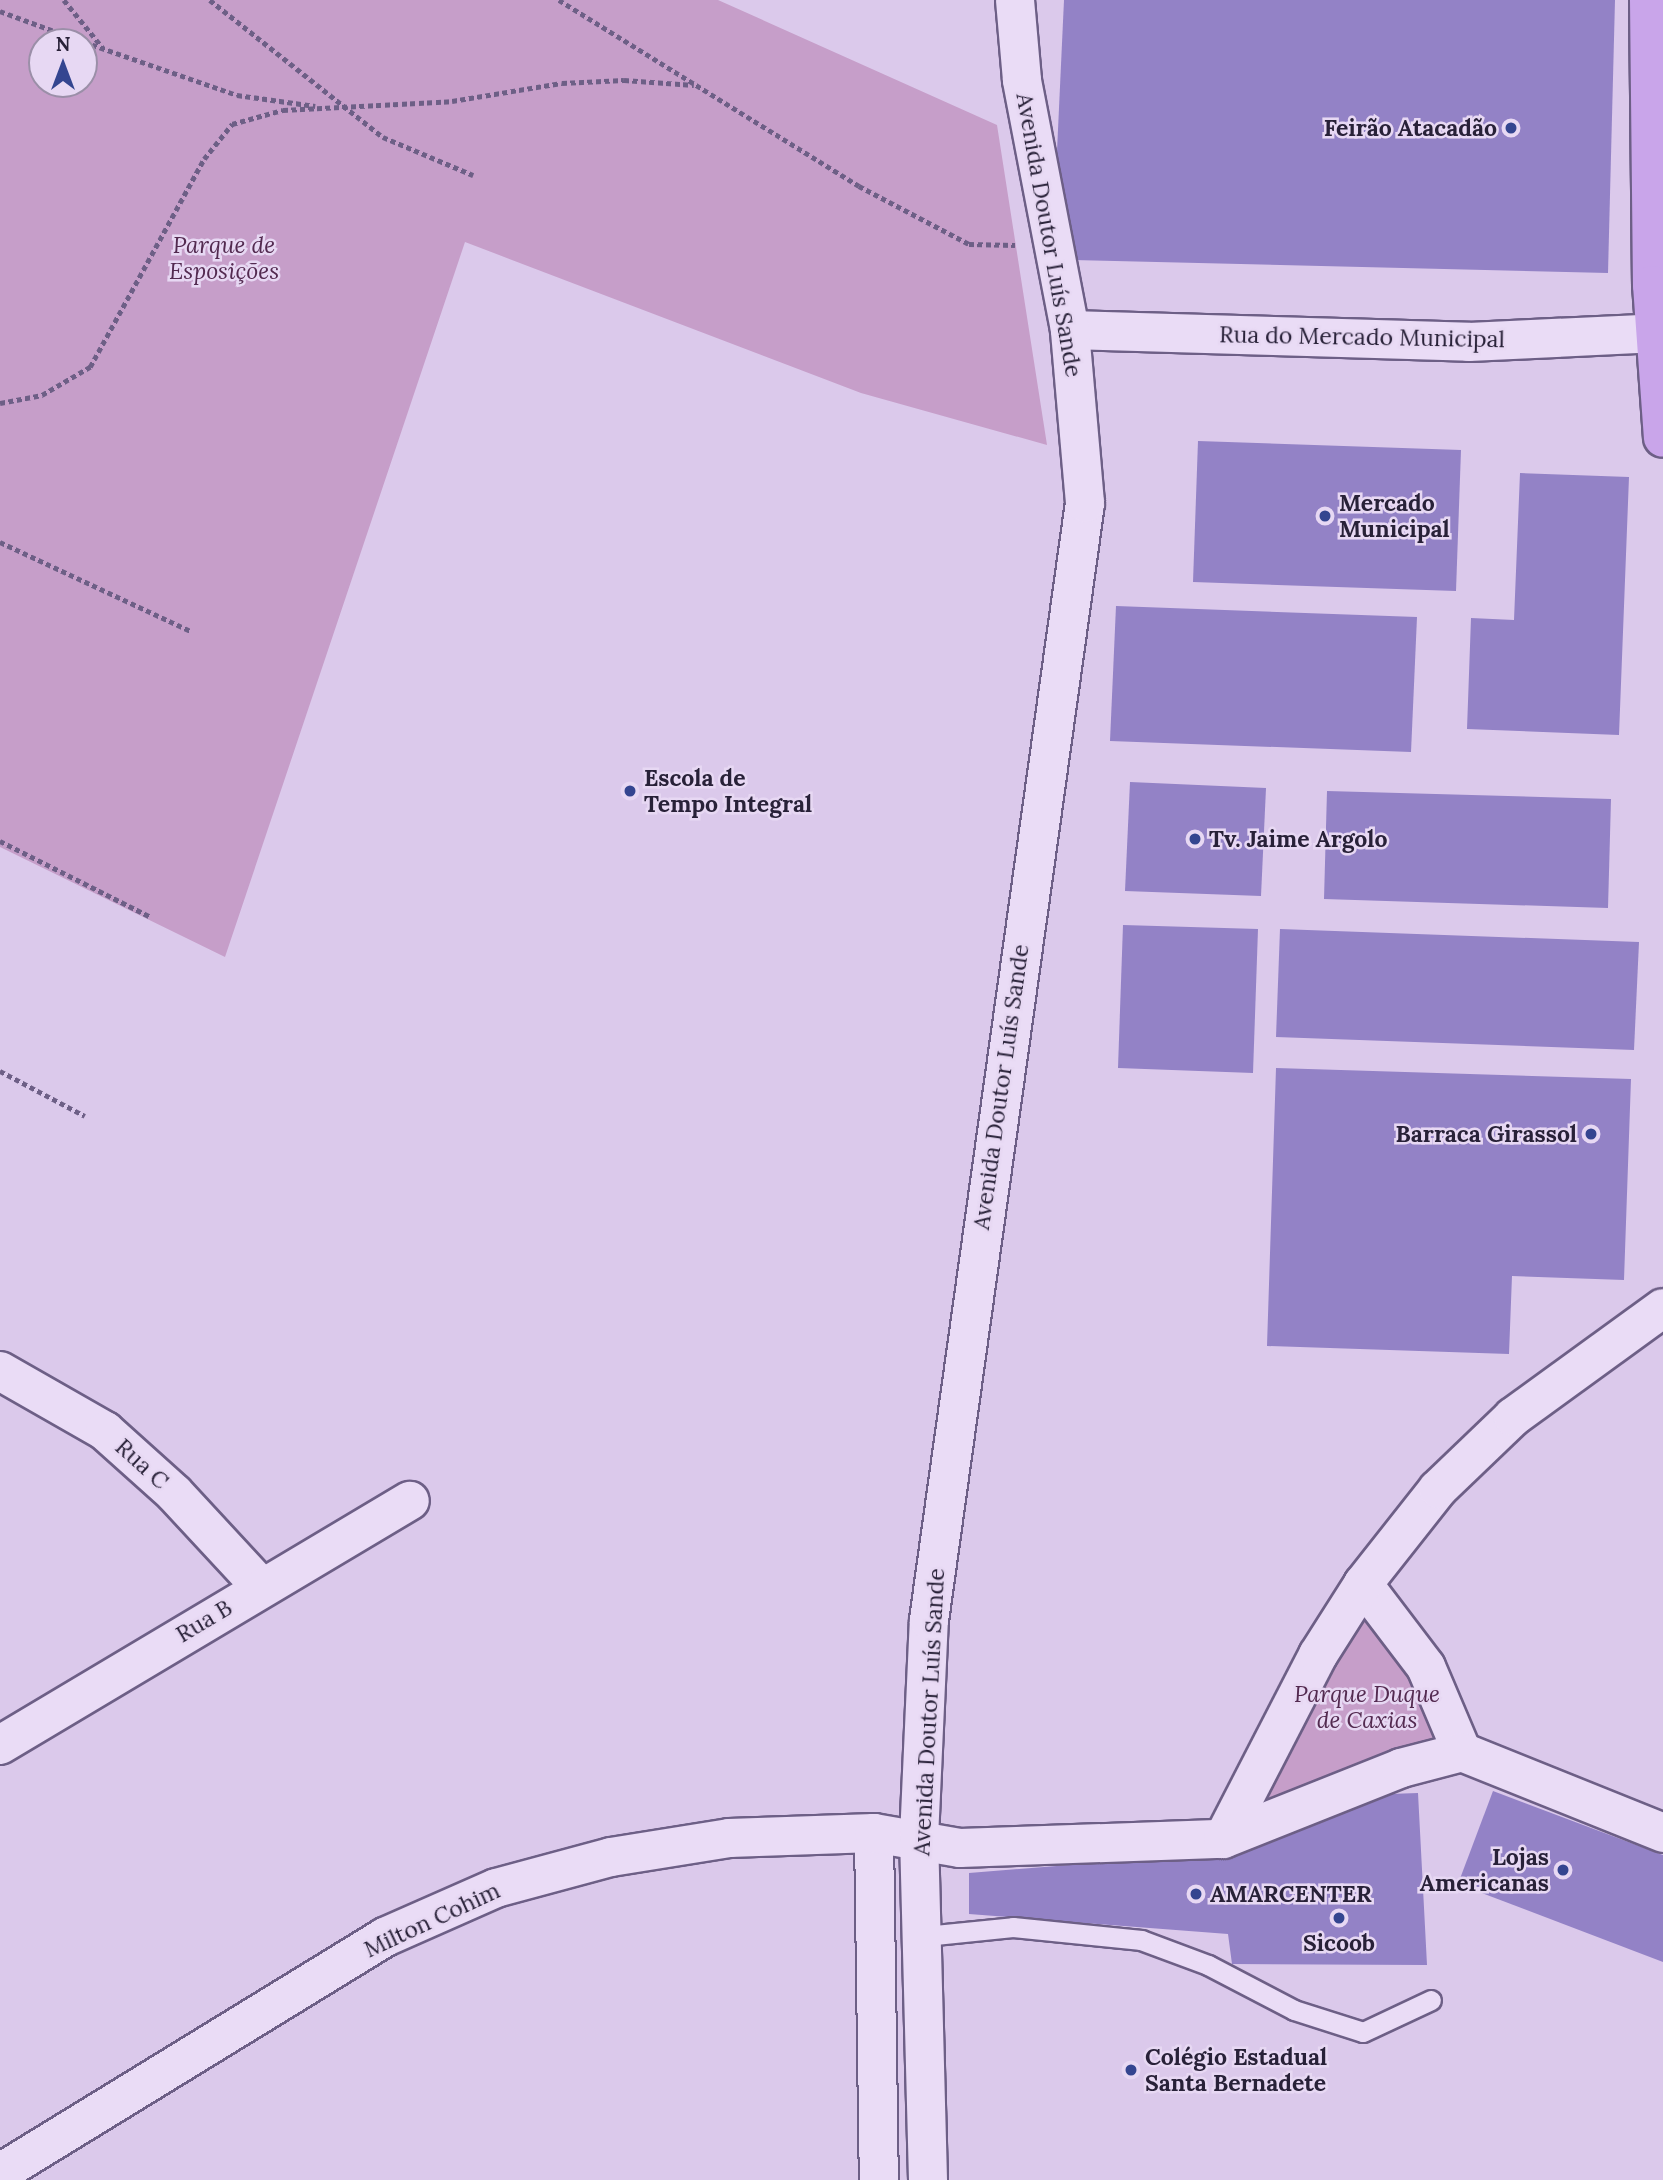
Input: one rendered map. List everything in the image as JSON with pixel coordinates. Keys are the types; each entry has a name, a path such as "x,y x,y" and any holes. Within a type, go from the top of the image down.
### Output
{"main road":[{"path":"1649,0 1663,438"}],"street":[{"name":"Avenida Doutor Luís Sande","path":"928,2180 925,1936 919,1838 929,1620 965,1335 1083,527 1070,330 1051,245 1022,80 1015,0"},
{"name":"Rua do Mercado Municipal","path":"1070,330 1469,342 1659,334"},
{"path":"1223,1839 1274,1733 1363,1584 1438,1489 1513,1417 1663,1308"},
{"name":"Rua C","path":"0,1371 104,1431 174,1493 261,1587"},
{"name":"Rua B","path":"0,1745 261,1587 410,1501"},
{"path":"1363,1584 1426,1667 1462,1752 1663,1833"},
{"name":"Milton Cohim","path":"0,2173 385,1937 496,1888 611,1857 729,1838 874,1832 919,1838 960,1848 1223,1839 1401,1768 1462,1752"},
{"path":"874,1832 879,2180"}],"lane":[{"path":"925,1936 1013,1927 1140,1940 1208,1965 1294,2010 1363,2032 1431,2000"}],"path":[{"path":"64,0 104,51"},
{"path":"210,0 349,106 383,136 473,174"},
{"path":"559,0 859,186 969,244 1051,245"},
{"path":"0,11 46,28"},
{"path":"98,48 237,95 324,107"},
{"path":"0,403 42,395 90,367 204,159 232,124 324,107 452,101 562,83 624,80 694,85"},
{"path":"0,542 191,631"},
{"path":"0,841 151,917"},
{"path":"0,1071 85,1116"}],"green space":[{"name":"Parque de Esposições","path":"0,0 718,0 997,125 1047,445 861,393 465,242 225,957 0,847"},
{"name":"Parque Duque de Caxias","path":"1363,1587 1460,1751 1223,1838"}],"building":[{"path":"1064,0 1615,0 1608,273 1073,260 1054,216"},
{"path":"1198,441 1461,450 1456,591 1193,582"},
{"path":"1520,473 1629,477 1619,735 1467,729 1471,618 1514,620"},
{"path":"1116,606 1417,617 1411,752 1110,741"},
{"name":"Tv. Jaime Argolo","path":"1130,782 1266,788 1261,896 1125,891"},
{"path":"1327,791 1611,799 1608,908 1324,899"},
{"path":"1123,925 1258,929 1253,1073 1118,1068"},
{"path":"1280,929 1639,942 1634,1050 1276,1037"},
{"path":"1276,1068 1631,1079 1624,1280 1512,1276 1509,1354 1267,1346"},
{"name":"Lojas Americanas","path":"1493,1791 1663,1855 1663,1962 1458,1884"},
{"name":"AMARCENTER","path":"1418,1793 1427,1965 1232,1964 1228,1934 969,1914 969,1873 1231,1852 1361,1795"}],"place":[{"name":"Feirão Atacadão","path":"1511,128"},
{"name":"Mercado Municipal","path":"1325,516"},
{"name":"Escola de Tempo Integral","path":"630,791"},
{"name":"Tv. Jaime Argolo","path":"1195,839"},
{"name":"Barraca Girassol","path":"1591,1134"},
{"name":"Lojas Americanas","path":"1563,1870"},
{"name":"AMARCENTER","path":"1196,1894"},
{"name":"Sicoob","path":"1339,1918"},
{"name":"Colégio Estadual Santa Bernadete","path":"1131,2070"}]}
